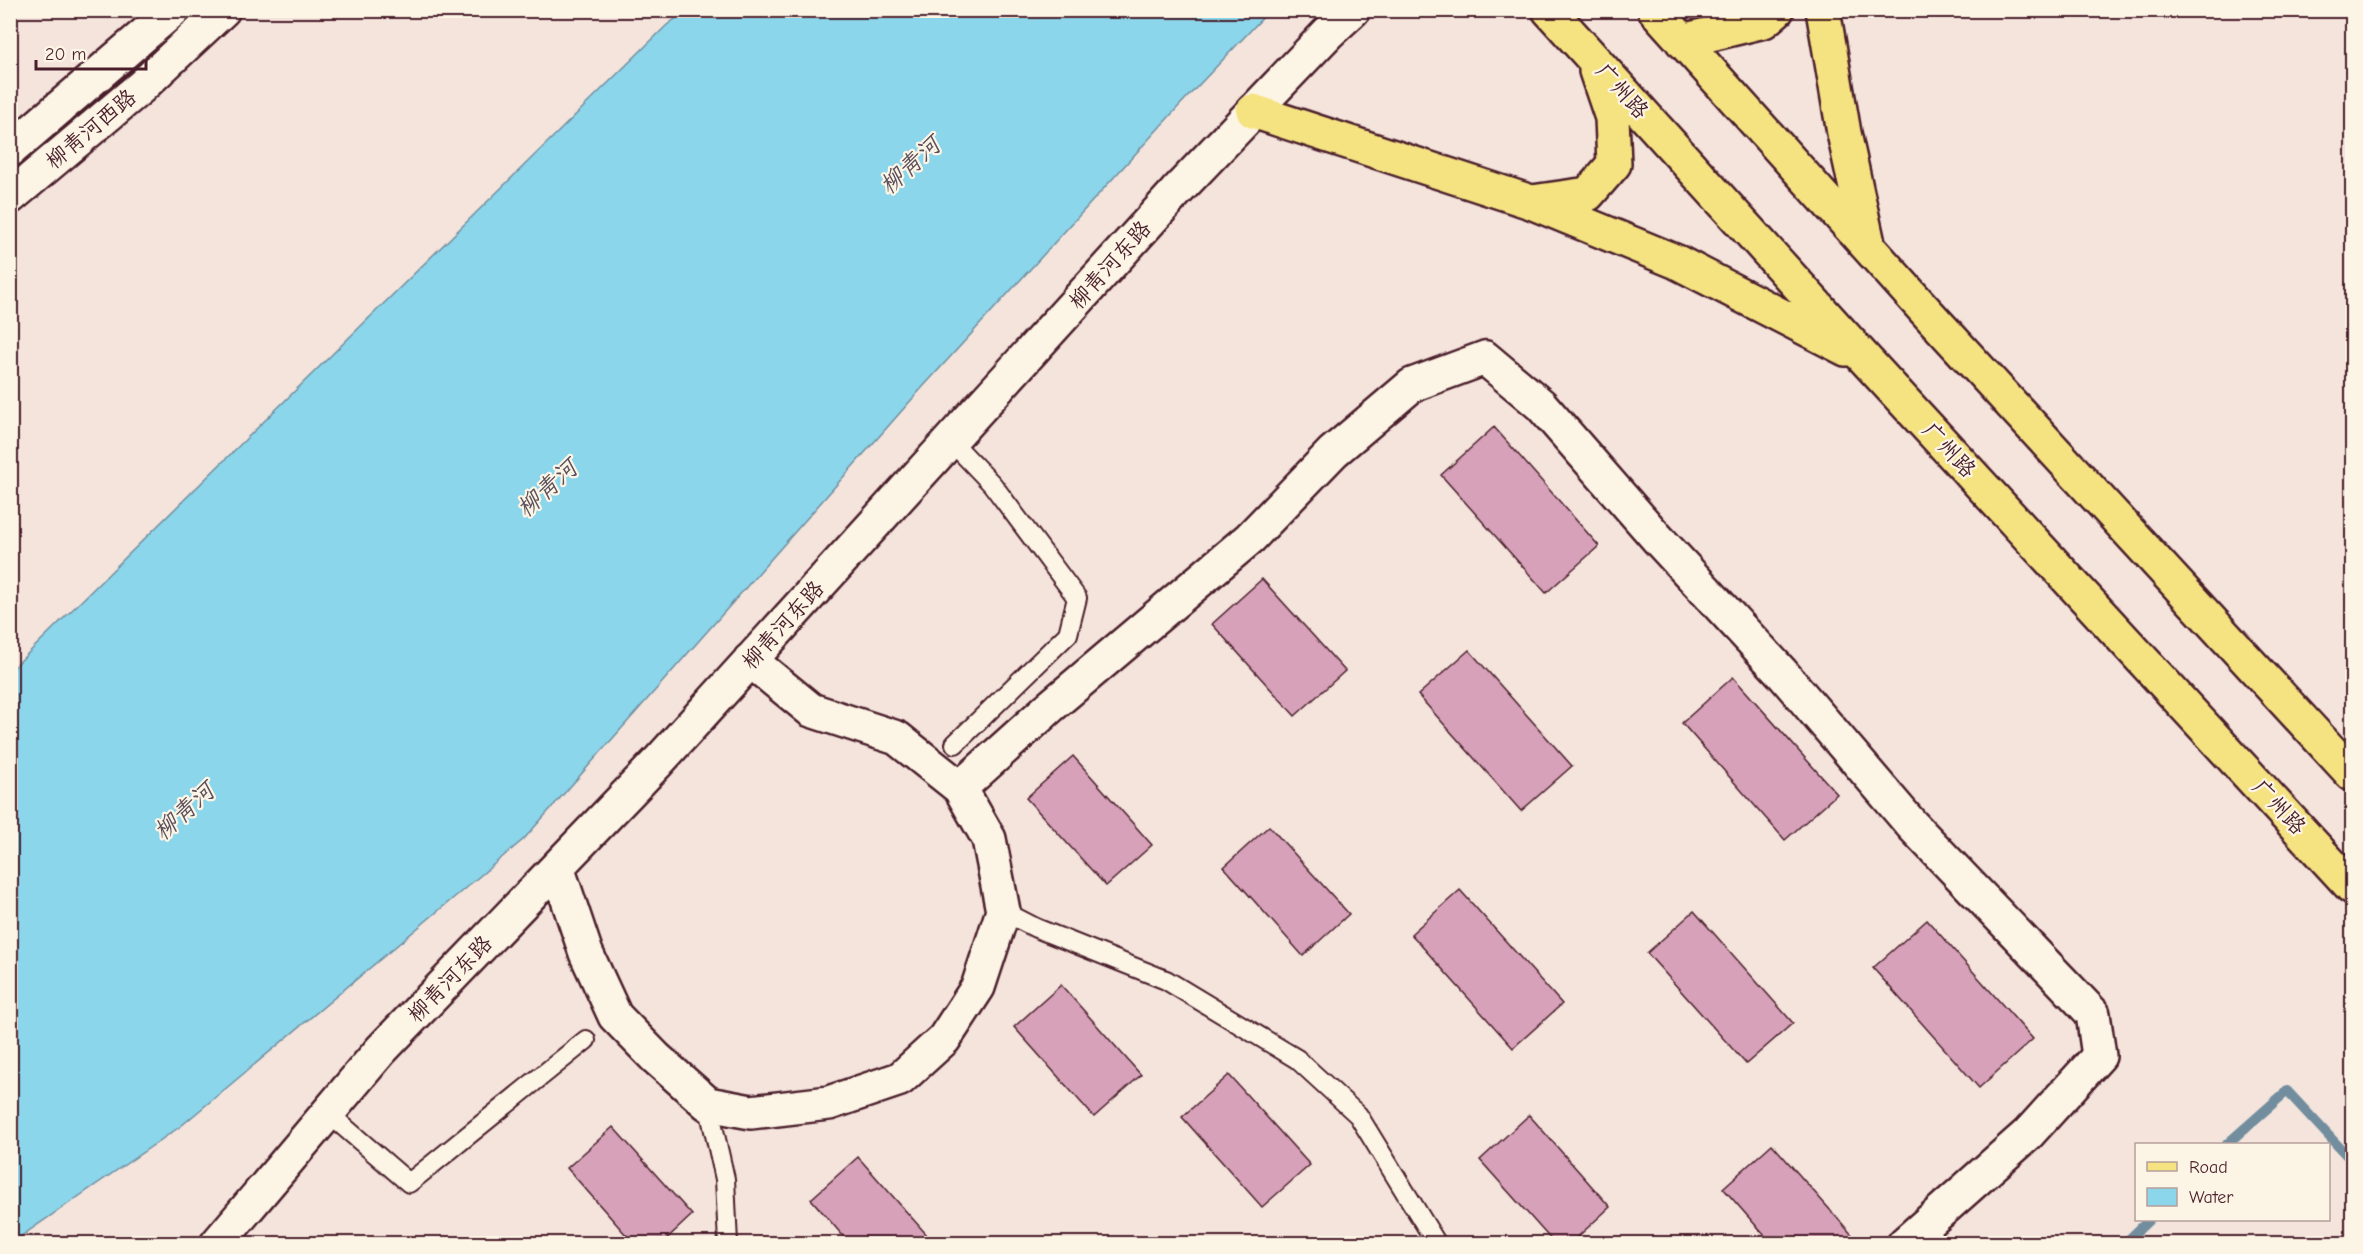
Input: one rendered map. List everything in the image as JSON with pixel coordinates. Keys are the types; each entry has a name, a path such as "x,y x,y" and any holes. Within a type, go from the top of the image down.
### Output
{"main road":[{"name":"广州路","path":"1549,10 1865,359 2352,887"},
{"path":"1655,10 1869,249 2352,774"},
{"path":"1683,41 1764,21 1777,10"},
{"path":"1823,10 1844,133 1869,249"},
{"path":"1530,202 1588,194 1614,164 1612,118 1591,57"},
{"path":"1253,111 1530,202 1677,261 1865,359"}],"street":[{"path":"12,147 173,10"},
{"name":"柳青河西路","path":"10,197 141,87 223,10"},
{"name":"柳青河东路","path":"220,1242 381,1050 557,867 750,660 1176,192 1328,33 1353,10"},
{"path":"960,788 1051,706 1250,538 1333,452 1412,385 1485,358 1541,405 1657,538 1782,673 1912,825 2094,1014 2099,1056 2028,1134 1904,1244"},
{"path":"557,867 586,952 615,1016 656,1058 708,1104 751,1112 829,1103 900,1079 944,1040 978,987 1003,911 989,839 960,788 897,738 811,710 750,660"}],"lane":[{"path":"950,440 992,484 1077,598 1068,634 955,744"},
{"path":"1003,911 1036,928 1166,980 1297,1059 1358,1115 1437,1244"},
{"path":"328,1113 409,1183 586,1040"},
{"path":"708,1104 725,1179 728,1244"}],"water":[{"name":"柳青河","path":"687,10 1269,11 1179,106 921,389 524,839 181,1126 11,1243 11,670 667,25"}],"building":[{"path":"1494,427 1599,546 1546,593 1441,475"},
{"path":"1262,579 1345,671 1295,716 1212,624"},
{"path":"1469,650 1572,766 1521,811 1418,695"},
{"path":"1733,677 1837,794 1785,840 1682,723"},
{"path":"1073,756 1152,845 1106,886 1026,798"},
{"path":"1269,826 1349,914 1303,956 1224,867"},
{"path":"1460,890 1562,1004 1513,1048 1411,934"},
{"path":"1694,911 1793,1023 1746,1064 1647,953"},
{"path":"1927,920 2033,1039 1979,1088 1873,968"},
{"path":"1061,985 1141,1075 1094,1117 1014,1027"},
{"path":"1229,1075 1310,1165 1262,1207 1182,1117"},
{"path":"1529,1115 1610,1207 1570,1244 1555,1244 1480,1160"},
{"path":"613,1127 692,1215 661,1244 634,1244 567,1168"},
{"path":"1772,1144 1853,1236 1844,1244 1772,1244 1723,1188"},
{"path":"858,1157 935,1244 850,1244 811,1199"}],"waterway":[{"path":"2228,1143 2287,1091 2352,1161"},
{"path":"2124,1244 2148,1221"}]}
